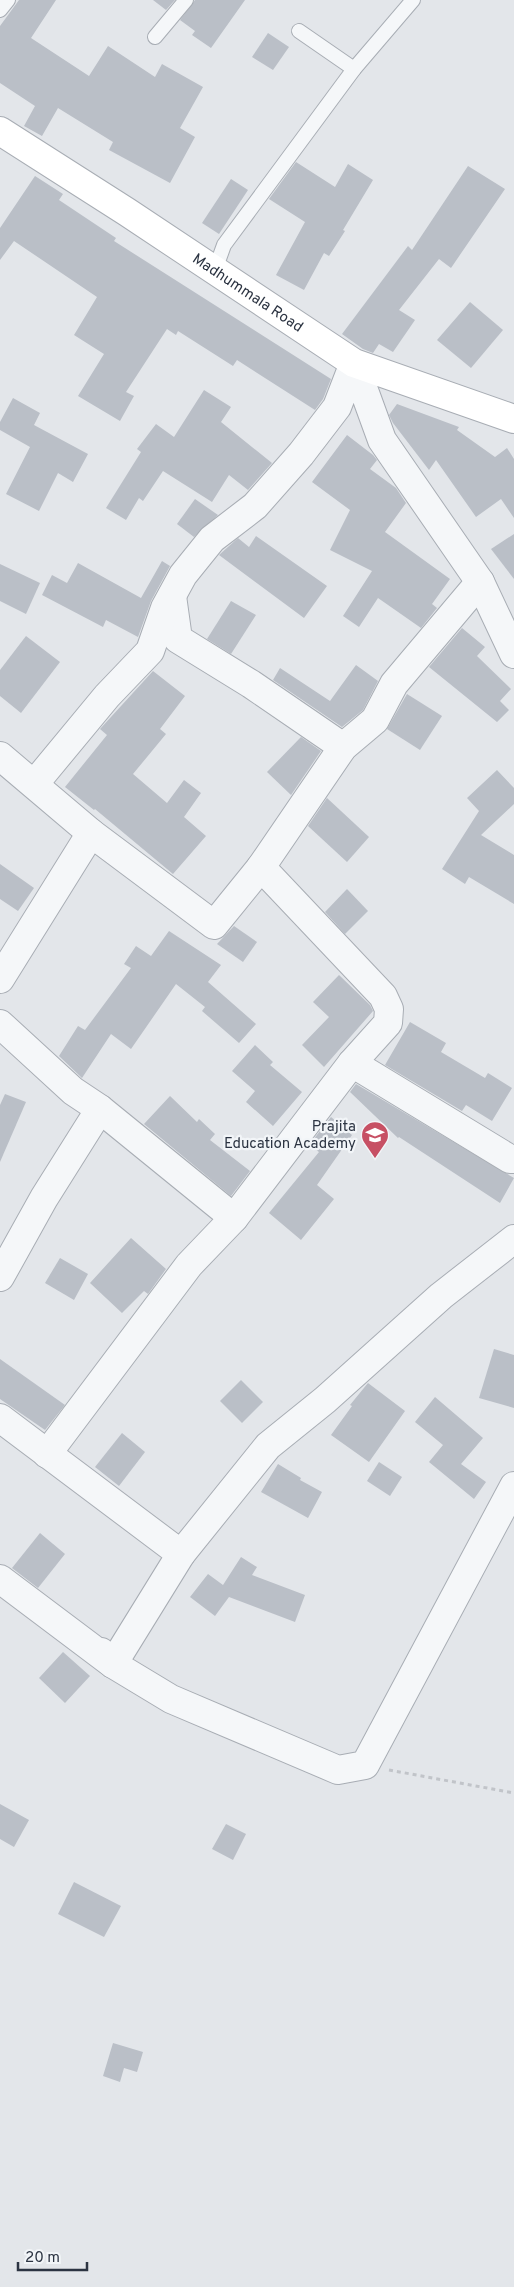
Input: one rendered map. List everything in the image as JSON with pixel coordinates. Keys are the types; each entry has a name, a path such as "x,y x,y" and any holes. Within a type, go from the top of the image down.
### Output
{"street":[{"name":"Madhummala Road","path":"0,131 215,270 354,363 514,419"},
{"path":"354,363 382,440 480,582 514,654"},
{"path":"35,784 106,696 150,651 172,596 183,575 212,539 255,506 301,454 337,407 354,363"},
{"path":"0,756 91,833 214,925 261,867 342,747 375,720 394,684 480,582"},
{"path":"172,596 178,639 251,684 342,747"},
{"path":"0,979 91,833"},
{"path":"47,1454 190,1265 234,1218 352,1063 388,1023 389,1009 383,996 261,867"},
{"path":"0,1024 73,1091 100,1109 234,1218"},
{"path":"352,1063 510,1159 514,1159"},
{"path":"0,1277 44,1198 100,1109"},
{"path":"113,1664 181,1554 268,1446 325,1400 440,1296 514,1239"},
{"path":"0,1418 181,1554"},
{"path":"0,1579 113,1664 171,1699 338,1770 365,1765 514,1486"},
{"path":"89,1640 113,1664"}],"lane":[{"path":"0,10 8,0"},
{"path":"154,37 186,0"},
{"path":"215,270 224,245 354,69 413,0"},
{"path":"299,31 354,69"}],"path":[{"path":"365,1765 514,1793"}],"building":[{"path":"19,0 56,0 31,38 89,76 108,46 155,77 162,64 203,87 180,128 195,137 170,183 109,150 113,142 58,108 42,136 24,126 35,106 0,83 0,26"},
{"path":"153,0 175,0 166,10"},
{"path":"195,0 245,0 211,48 192,35 195,31 180,20"},
{"path":"268,33 289,47 273,70 252,57"},
{"path":"296,162 335,187 348,164 373,180 343,230 345,231 329,256 324,253 304,290 276,275 305,222 269,199"},
{"path":"468,166 505,189 451,268 439,259 399,310 415,320 393,352 379,344 373,353 363,349 342,334 408,246 412,250"},
{"path":"35,176 63,194 59,200 116,238 114,241 331,379 323,399 315,410 237,360 233,366 178,331 176,335 167,329 126,392 134,396 120,421 78,396 104,354 74,335 97,297 14,241 0,260 0,228"},
{"path":"231,179 248,190 219,234 202,223"},
{"path":"470,302 503,330 471,368 437,340"},
{"path":"204,390 231,407 221,422 272,463 248,490 229,475 212,502 163,471 143,501 139,498 126,520 106,508 141,452 137,449 156,424 174,437"},
{"path":"13,398 40,413 34,425 88,454 73,482 58,473 39,511 6,494 30,447 0,430 0,422"},
{"path":"397,404 459,427 457,430 495,457 507,448 514,459 514,518 501,499 476,517 436,460 429,470 393,423 389,415"},
{"path":"347,435 373,455 377,460 370,469 396,488 406,503 385,532 450,579 432,604 437,608 421,628 378,598 359,627 343,616 372,571 330,550 350,510 312,482"},
{"path":"195,499 218,515 194,537 177,524"},
{"path":"514,534 514,579 491,549"},
{"path":"256,536 327,586 304,618 219,555 238,538 249,547"},
{"path":"162,561 170,566 151,601 138,637 106,620 103,627 42,595 52,575 67,583 78,563 141,598"},
{"path":"0,564 40,583 26,614 0,601"},
{"path":"231,601 256,615 231,654 207,639"},
{"path":"462,628 485,647 477,656 511,689 500,701 509,710 497,722 429,667"},
{"path":"26,636 60,662 21,713 0,696 0,670"},
{"path":"356,665 378,681 363,710 342,727 273,680 280,668 330,701"},
{"path":"153,671 185,696 160,729 166,734 133,774 167,803 184,780 201,793 184,817 206,836 173,874 95,809 65,787 107,735 100,729"},
{"path":"407,694 442,716 420,750 387,729"},
{"path":"301,737 321,751 291,795 267,772"},
{"path":"497,770 514,788 514,804 481,835 514,855 514,904 469,877 465,884 442,869 479,811 467,798"},
{"path":"327,798 369,837 347,862 308,826"},
{"path":"0,864 34,888 18,911 0,899"},
{"path":"347,889 368,911 345,934 325,912"},
{"path":"234,926 257,942 243,962 217,944"},
{"path":"169,931 221,965 208,982 256,1024 239,1043 202,1011 205,1007 176,984 131,1049 111,1034 82,1078 59,1056 78,1026 85,1030 131,968 124,964 136,946 151,956"},
{"path":"339,975 370,1005 373,1011 324,1067 302,1045 329,1017 313,1002"},
{"path":"410,1022 446,1043 441,1052 485,1078 488,1073 512,1088 492,1121 466,1105 462,1111 385,1065"},
{"path":"255,1045 273,1062 270,1065 302,1092 273,1126 246,1102 255,1091 232,1071"},
{"path":"356,1084 514,1178 500,1203 398,1138 350,1092"},
{"path":"5,1094 26,1102 0,1162 0,1105"},
{"path":"170,1096 197,1122 199,1119 215,1134 210,1140 250,1171 231,1196 144,1124"},
{"path":"331,1117 352,1135 317,1185 334,1199 301,1240 269,1213 319,1152 309,1145"},
{"path":"131,1238 166,1269 148,1294 144,1291 122,1313 90,1283"},
{"path":"60,1258 88,1274 74,1300 45,1283"},
{"path":"494,1349 514,1355 514,1408 479,1398"},
{"path":"0,1359 65,1405 45,1430 0,1399"},
{"path":"241,1380 263,1402 242,1423 220,1401"},
{"path":"368,1383 405,1411 369,1462 331,1435 352,1406 350,1405"},
{"path":"435,1397 483,1438 461,1464 486,1482 474,1499 429,1462 443,1445 415,1422"},
{"path":"122,1433 145,1452 119,1486 95,1467"},
{"path":"379,1462 402,1477 390,1496 367,1481"},
{"path":"278,1464 301,1478 300,1480 322,1492 308,1518 261,1492"},
{"path":"40,1533 65,1554 38,1588 12,1568"},
{"path":"241,1557 257,1567 252,1575 305,1595 295,1622 229,1597 215,1616 190,1597 208,1574 223,1585"},
{"path":"63,1652 90,1676 65,1703 39,1678"},
{"path":"0,1804 29,1820 14,1847 0,1839"},
{"path":"226,1824 246,1834 233,1860 212,1849"},
{"path":"74,1882 121,1906 104,1937 58,1914"},
{"path":"113,2043 143,2052 137,2072 124,2068 120,2082 103,2076"}],"place":[{"name":"Prajita Education Academy","path":"375,1159"}]}
